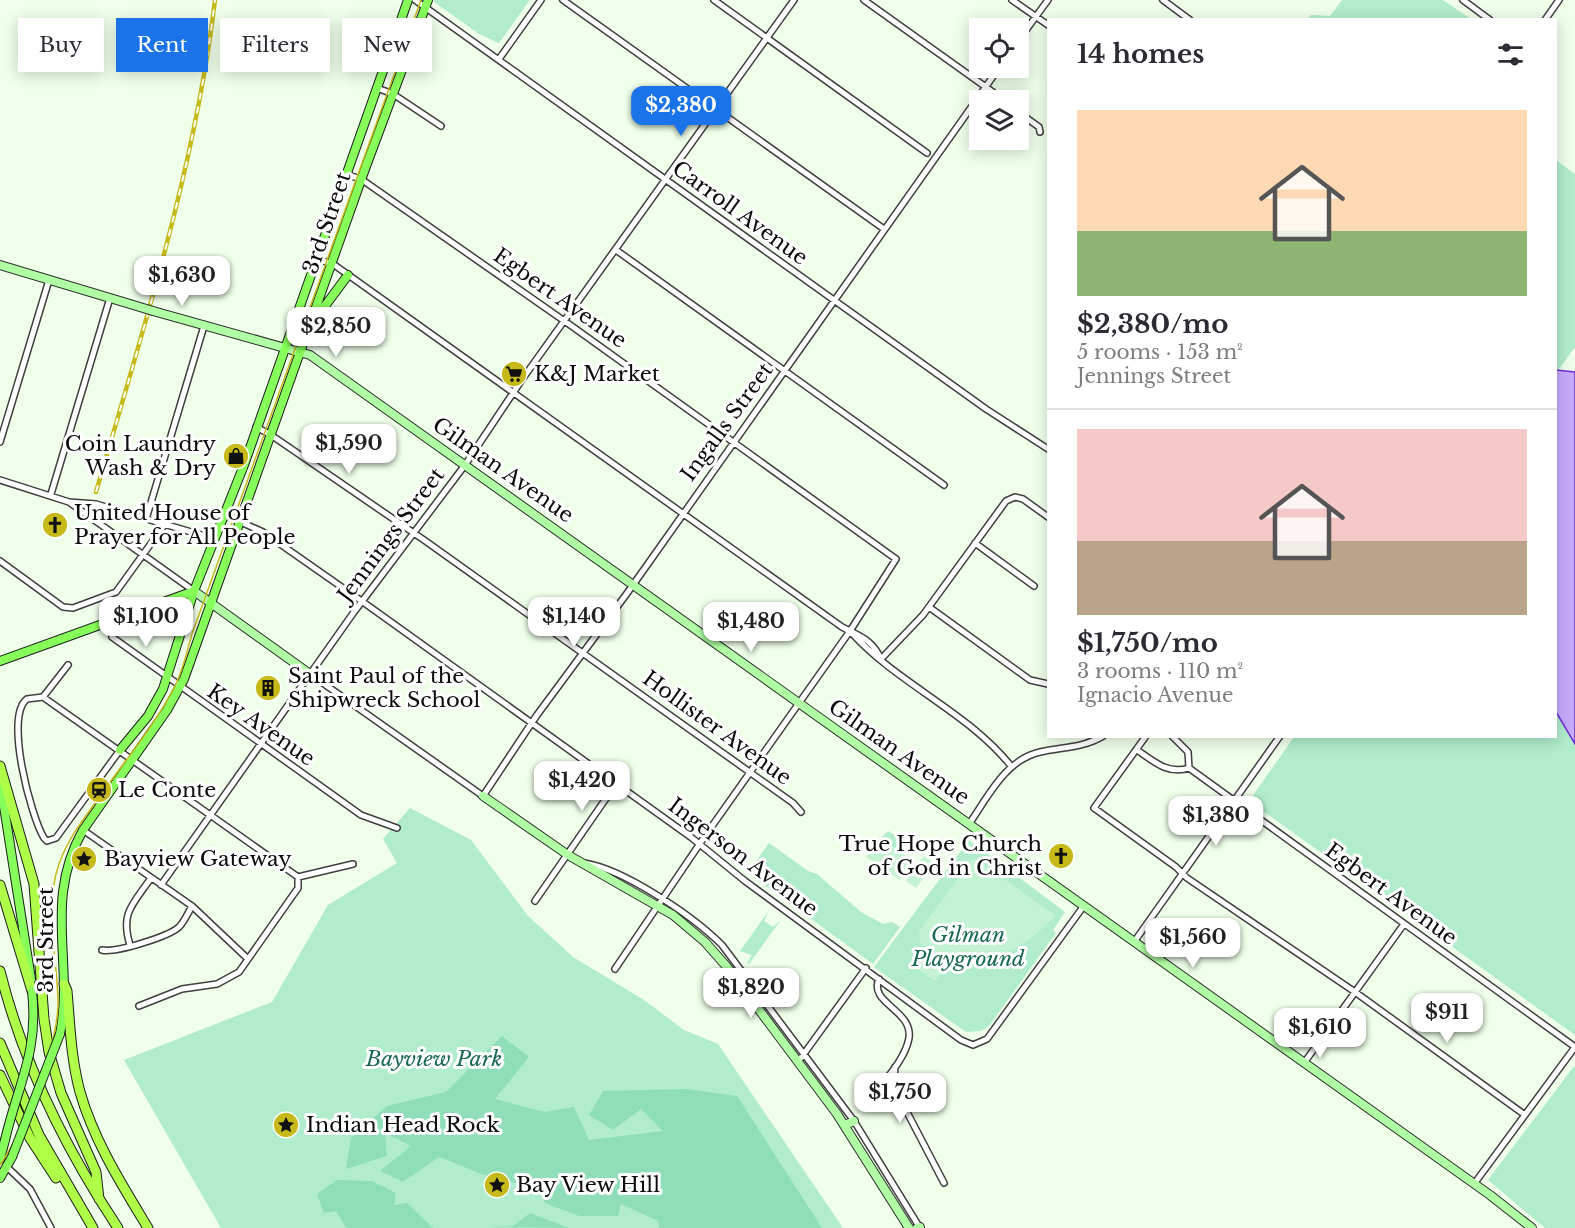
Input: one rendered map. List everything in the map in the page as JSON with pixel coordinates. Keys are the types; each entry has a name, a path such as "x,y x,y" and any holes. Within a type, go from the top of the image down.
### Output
{"highway":[{"path":"0,766 34,884 43,1012 49,1052 67,1108 96,1172 99,1199"},
{"path":"0,885 32,991"},
{"path":"0,971 18,1032 39,1087 69,1148 118,1228"},
{"path":"64,984 67,991 75,1072 85,1109 110,1163 148,1228"},
{"path":"0,1043 39,1135 83,1213"},
{"path":"0,1075 41,1157 93,1228"}],"main road":[{"name":"3rd Street","path":"120,750 148,716 167,678 194,591 225,514 348,175 408,0"},
{"name":"3rd Street","path":"2,1163 12,1157 60,1034 64,984 61,894 70,857 83,830 180,687 239,520 302,353 361,179 427,4"},
{"path":"311,326 348,275"},
{"path":"0,661 194,591"},
{"path":"0,782 32,991 34,1020 32,1050 10,1119 0,1179"},
{"path":"0,1128 10,1119"}],"street":[{"name":"Carroll Avenue","path":"415,0 427,4 665,179 986,409 1047,448"},
{"path":"499,59 540,0"},
{"path":"563,0 884,229"},
{"path":"714,0 927,153"},
{"name":"Jennings Street","path":"161,885 310,674 465,465 514,392 794,0"},
{"path":"864,0 990,90"},
{"path":"1012,0 1047,24"},
{"path":"1029,26 1048,0"},
{"path":"1163,0 1187,18"},
{"path":"1462,0 1487,18"},
{"path":"1546,18 1559,0"},
{"name":"Ingalls Street","path":"483,796 531,723 584,654 992,78"},
{"path":"377,88 393,94 441,126"},
{"path":"1029,121 1039,129"},
{"name":"Egbert Avenue","path":"348,175 361,179 896,559 850,631"},
{"path":"616,250 944,485"},
{"path":"317,259 333,264 850,631 881,659 992,742 1011,766"},
{"name":"Gilman Avenue","path":"0,265 283,350 310,355 1490,1195 1532,1228"},
{"path":"0,442 49,280"},
{"path":"51,494 110,298"},
{"path":"146,519 204,326"},
{"name":"Hollister Avenue","path":"256,428 271,435 414,534 793,803 801,812"},
{"path":"0,480 51,494 69,502 567,854 701,926 722,945 854,1121 919,1228"},
{"path":"881,659 929,607 1011,498 1023,499 1047,517"},
{"path":"69,502 96,504 215,539"},
{"name":"Ingerson Avenue","path":"225,514 263,532 363,602 699,844 744,881 866,968 961,1040 973,1045 987,1039 1083,907"},
{"path":"0,561 63,607 73,608 116,592 165,524"},
{"path":"975,543 1034,586"},
{"path":"929,607 1029,680 1047,684"},
{"path":"615,969 699,844 850,631"},
{"name":"Key Avenue","path":"111,637 361,816 397,828"},
{"path":"43,697 68,665"},
{"path":"120,750 56,838 47,841 42,835 21,768 18,744 21,705 27,699 43,697 120,750 298,877 352,864"},
{"path":"969,824 1011,766 1032,754 1077,747 1098,738"},
{"path":"1145,738 1094,808 1183,874 1355,992 1525,1114"},
{"path":"1137,750 1161,767 1172,771 1189,768 1188,752 1174,738"},
{"path":"1134,942 1279,738"},
{"name":"Egbert Avenue","path":"1189,768 1575,1047"},
{"path":"535,901 616,784"},
{"path":"83,830 192,906 248,959"},
{"path":"140,1006 182,989 217,984 239,972 298,888 298,877"},
{"path":"130,945 124,928 125,919 151,878"},
{"path":"660,903 714,951 845,1125 909,1228"},
{"path":"102,950 114,951 169,933 180,926 192,906"},
{"path":"1304,1063 1404,924"},
{"path":"798,1062 866,968"},
{"path":"868,1102 898,1060 908,1041 909,1028 902,1016 880,995 877,986 879,979"},
{"path":"1474,1184 1575,1047"},
{"path":"898,1060 894,1074 895,1086 944,1183"},
{"path":"845,1125 854,1121"},
{"path":"2,1163 30,1189 51,1228"}],"green space":[{"path":"434,0 530,0 499,43 479,34"},
{"path":"1342,0 1443,0 1470,18 1309,18 1311,15 1330,16"},
{"path":"1557,161 1575,174 1575,347 1557,372"},
{"path":"1557,714 1575,744 1575,1035 1249,801 1293,738 1557,738"},
{"name":"Bayview Park","path":"410,808 471,840 528,916 573,957 644,1000 684,1030 718,1044 843,1228 221,1228 124,1060 272,1002 328,905 397,863 383,839"},
{"path":"888,831 904,841 899,851 880,839"},
{"path":"879,838 913,860 900,880 866,857"},
{"name":"Gilman Playground","path":"969,840 1065,912 1053,930 1056,933 989,1026 981,1031 966,1032 874,967"},
{"path":"769,843 808,871 817,874 861,912 883,924 892,922 900,927 873,964 748,873"},
{"path":"924,856 934,863 916,888 906,881"},
{"path":"976,859 1056,916 1034,936 1012,951 989,962 960,971 920,943 919,932 971,860"},
{"path":"768,912 764,921 773,927 780,921 749,964 747,963 752,955 740,951"},
{"path":"922,953 944,968 935,981 913,966"},
{"path":"502,1036 529,1057 495,1099 544,1112 574,1107 589,1140 663,1131 641,1109 613,1130 589,1115 603,1091 686,1089 737,1096 822,1228 659,1228 658,1221 621,1204 618,1216 579,1216 545,1203 539,1189 487,1176 439,1157 403,1182 380,1171 411,1146 385,1133 387,1156 346,1169 351,1138 387,1106 446,1092"},
{"path":"1575,1065 1575,1228 1545,1228 1488,1180"},
{"path":"337,1180 372,1181 396,1193 394,1205 407,1203 433,1228 346,1228 336,1211 324,1213 317,1194"},
{"path":"530,1213 569,1228 489,1227 513,1226"}],"shaded area":[{"path":"1557,370 1575,372 1575,744 1557,714"}],"tram line":[{"path":"0,1165 29,1110 52,1043 58,1004 52,934 52,899 59,864 77,828 149,728 178,680 192,634 421,0"}],"railway":[{"path":"96,492 149,309 181,187 195,125 215,0"}],"place":[{"name":"K&J Market","path":"514,374"},
{"name":"Coin Laundry Wash & Dry","path":"236,456"},
{"name":"United House of Prayer for All People","path":"55,525"},
{"name":"Saint Paul of the Shipwreck School","path":"268,688"},
{"name":"Le Conte","path":"99,790"},
{"name":"True Hope Church of God in Christ","path":"1061,856"},
{"name":"Bayview Gateway","path":"84,859"},
{"name":"Indian Head Rock","path":"286,1125"},
{"name":"Bay View Hill","path":"497,1185"}]}
